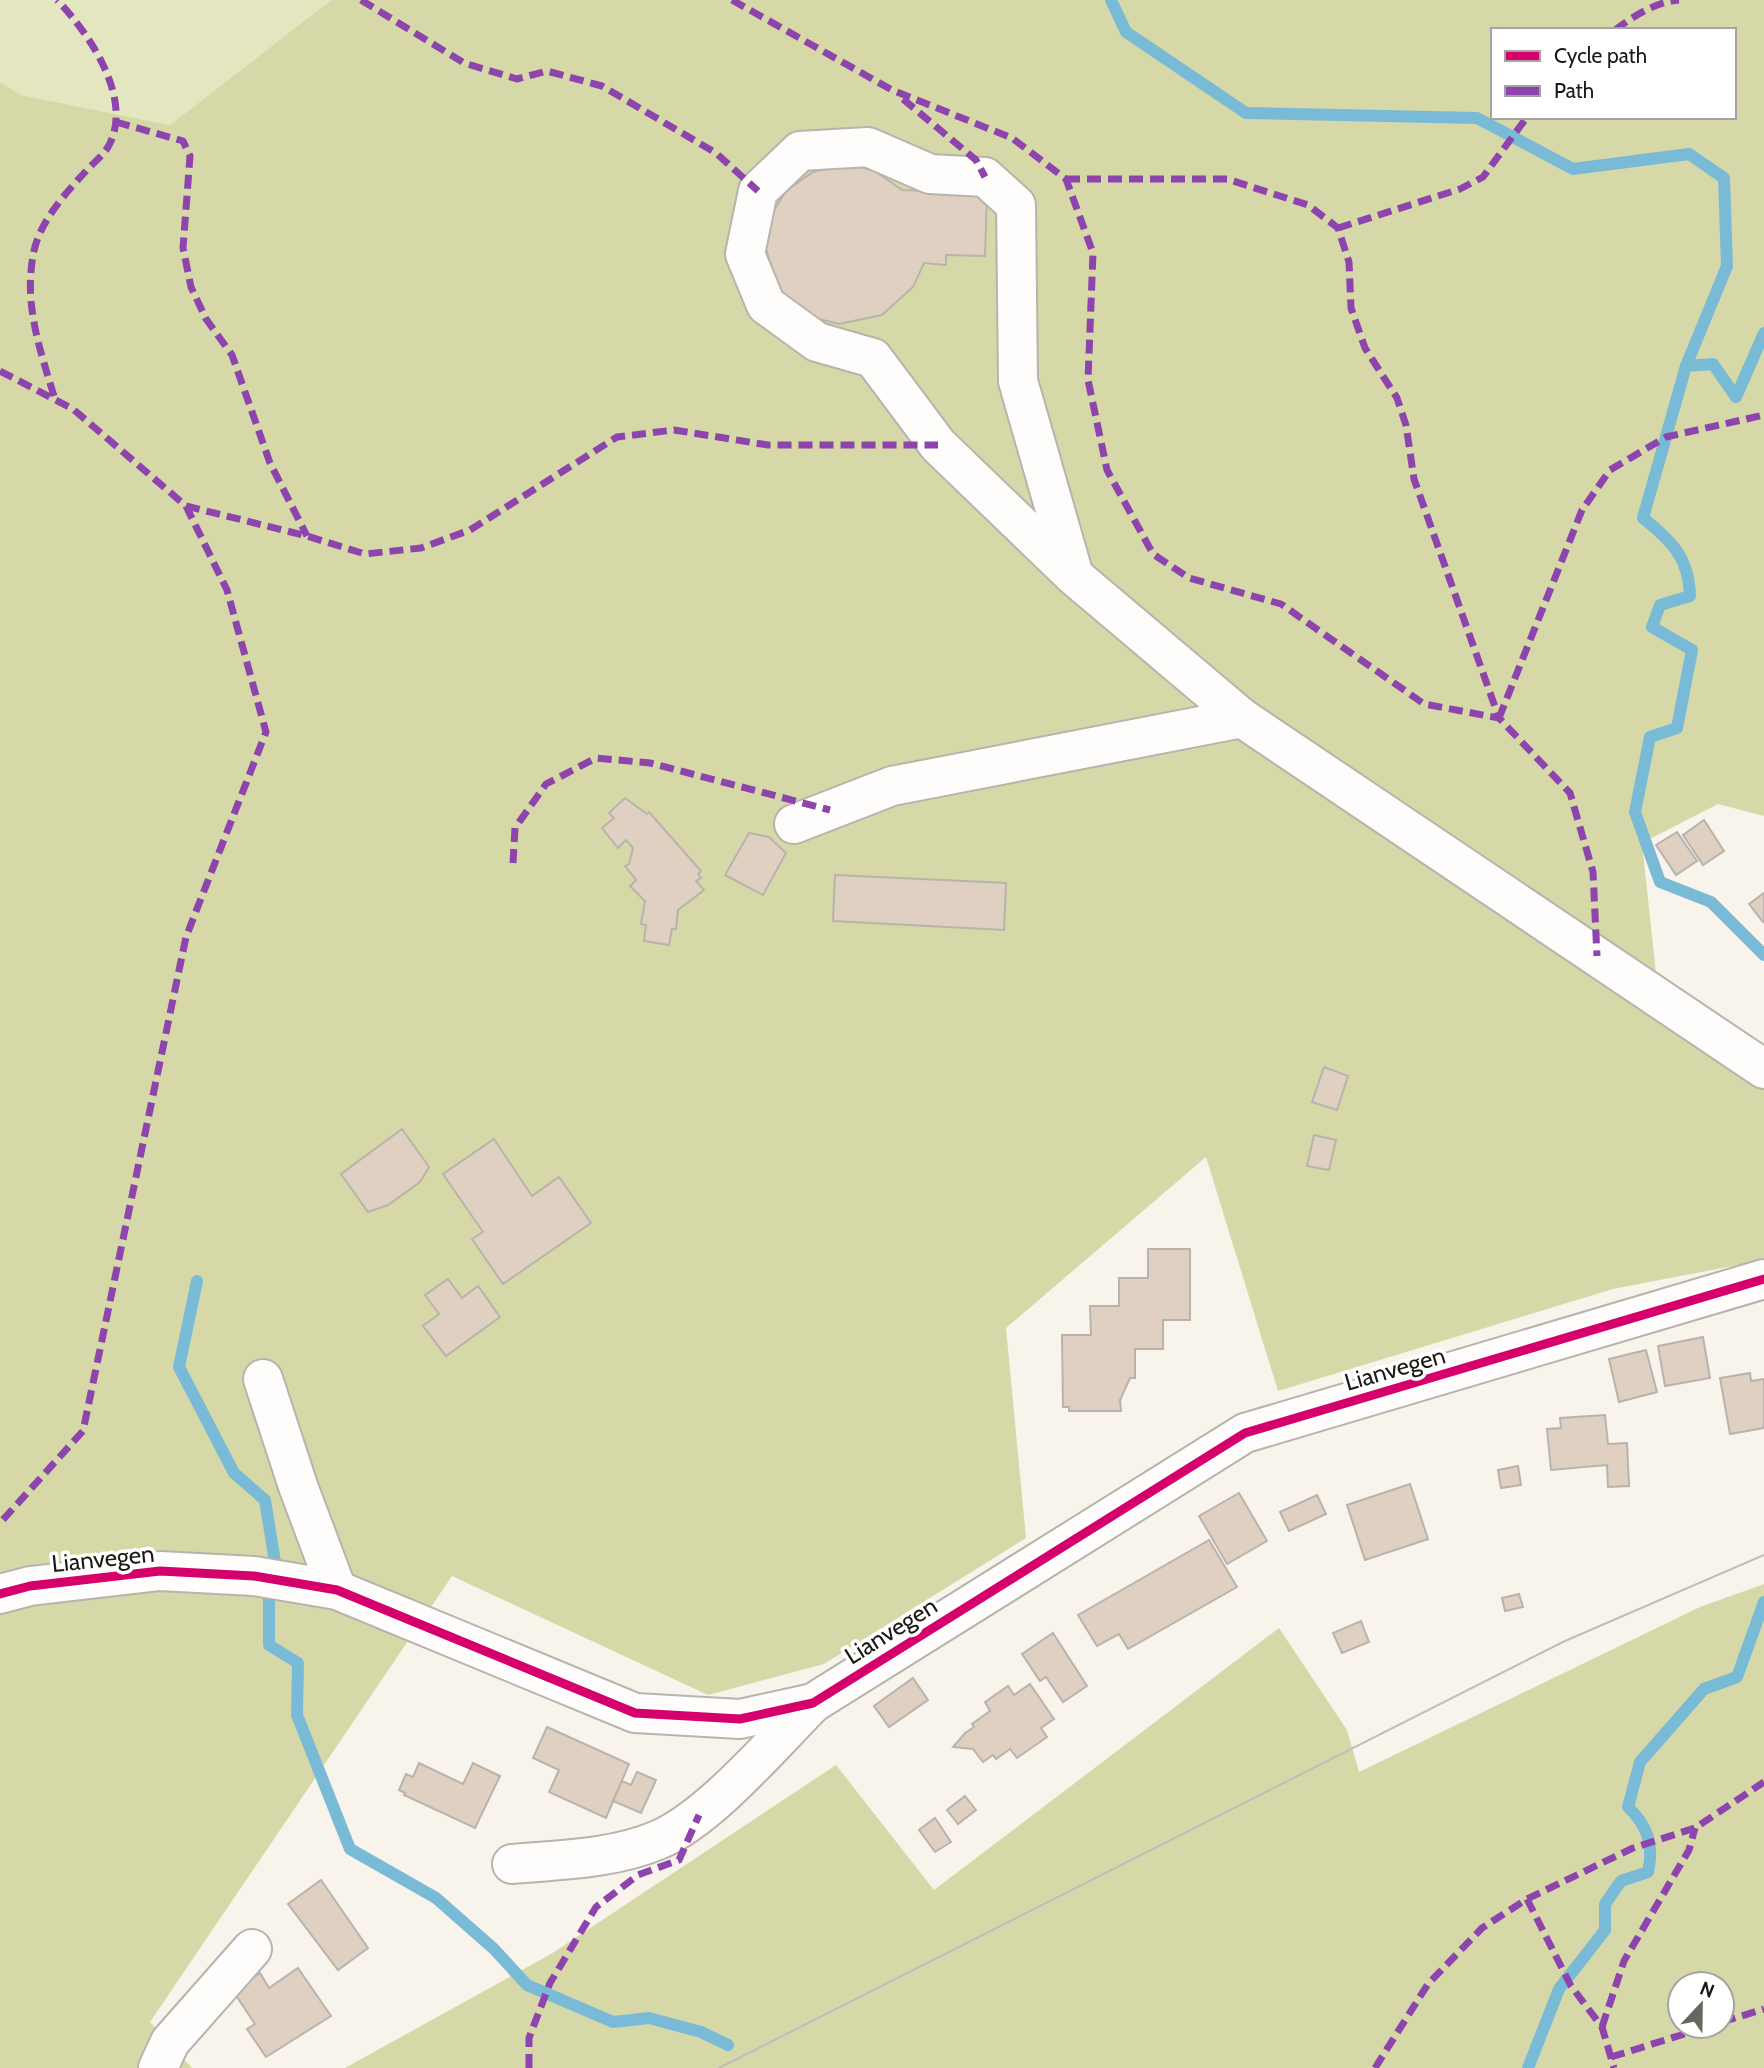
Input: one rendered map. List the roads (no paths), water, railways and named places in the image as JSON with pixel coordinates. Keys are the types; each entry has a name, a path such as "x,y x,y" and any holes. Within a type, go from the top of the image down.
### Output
{"street":[{"path":"1074,576 1018,381 1016,205 985,177 930,174 869,147 800,152 758,191 745,254 766,305 817,342 873,358 938,445 1074,576 1242,718 1764,1069"},
{"path":"794,824 892,786 1242,718"},
{"name":"Lianvegen","path":"0,1594 30,1586 160,1572 254,1576 337,1590 635,1713 740,1719 813,1703 1244,1433 1764,1279"},
{"path":"263,1379 298,1486 337,1590"},
{"path":"512,1864 580,1859 659,1840 699,1815 813,1703"},
{"path":"158,2068 170,2042 252,1949"}],"waterway":[{"path":"1111,0 1126,32 1246,113 1477,118 1573,169 1689,154 1724,178 1727,266 1686,366 1643,518 1677,551 1689,583 1690,596 1660,605 1652,627 1692,650 1677,728 1650,737 1635,812 1660,882 1711,902 1764,955"},
{"path":"1686,366 1713,364 1736,397 1764,333"},
{"path":"197,1281 179,1367 234,1473 265,1500 275,1562"},
{"path":"269,1600 269,1645 298,1663 297,1715 350,1849 436,1898 494,1949 527,1985 613,2022 649,2018 701,2032 728,2045"},
{"path":"1528,2068 1559,1989 1605,1930 1605,1904 1621,1881 1648,1872 1648,1837 1628,1807 1640,1762 1704,1689 1737,1677 1764,1602"}],"tram line":[{"path":"719,2068 1565,1641 1764,1555"}]}
